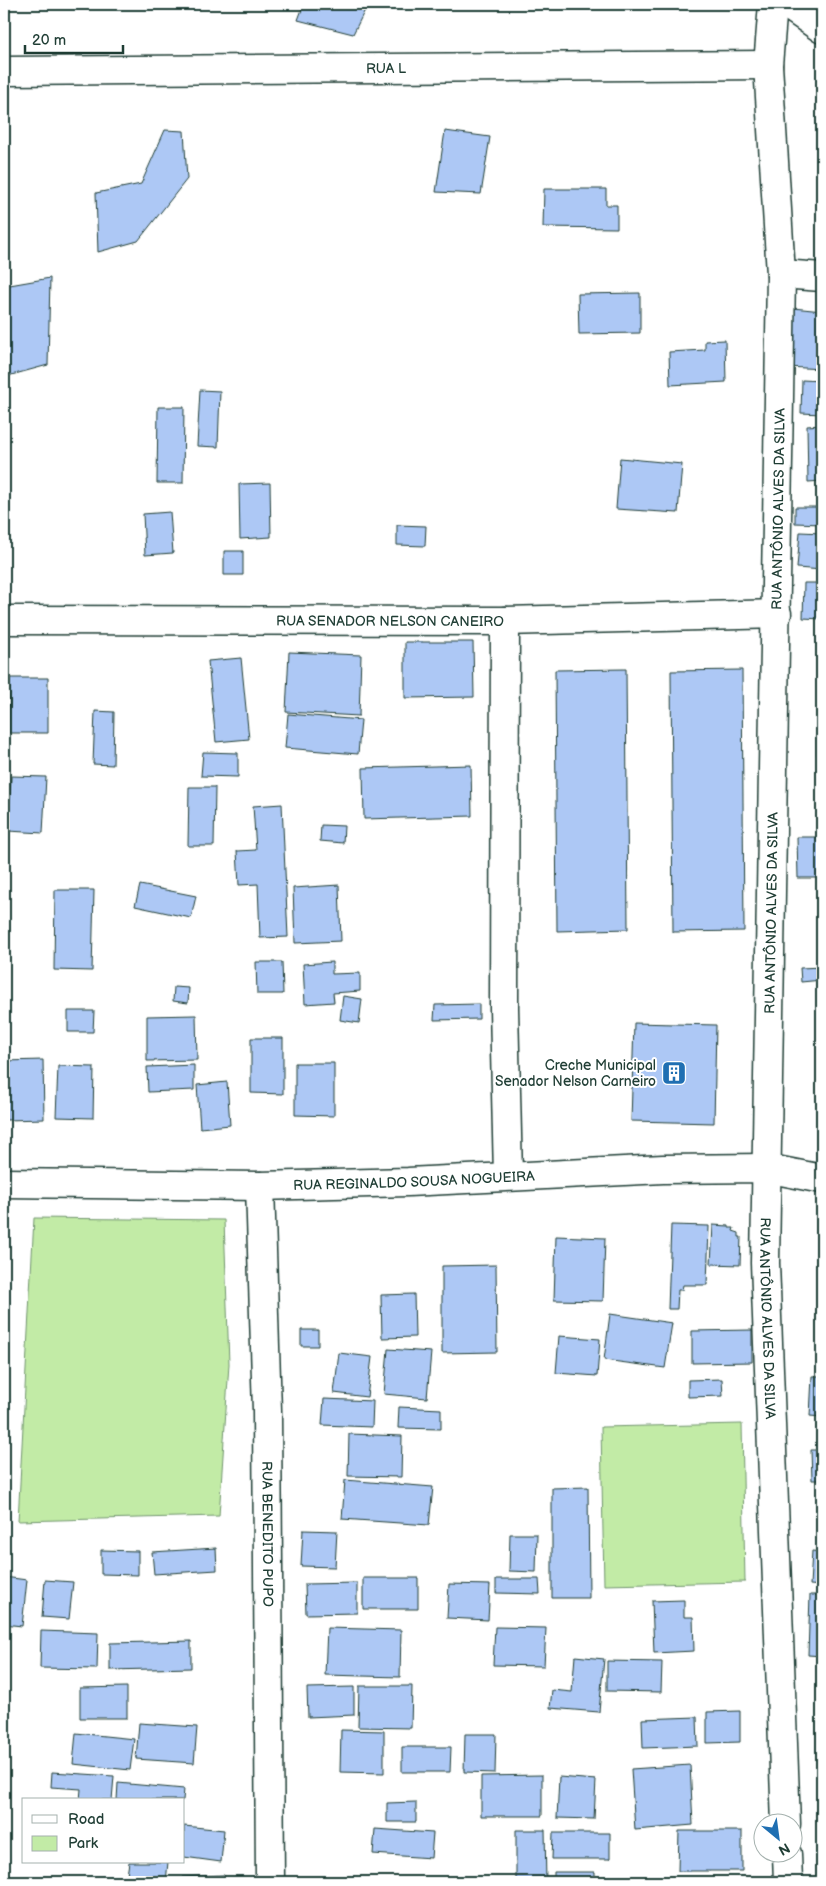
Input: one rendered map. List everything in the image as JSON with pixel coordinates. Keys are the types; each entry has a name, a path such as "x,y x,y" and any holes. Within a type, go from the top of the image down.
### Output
{"street":[{"name":"RUA ANTÔNIO ALVES DA SILVA","path":"773,4 768,65 781,274 765,1264 786,1814"},
{"path":"786,4 822,29"},
{"name":"RUA L","path":"4,71 768,65"},
{"path":"781,274 822,277"},
{"name":"RUA SENADOR NELSON CANEIRO","path":"4,620 506,620 776,614"},
{"path":"506,620 504,1008 508,1176"},
{"name":"RUA REGINALDO SOUSA NOGUEIRA","path":"4,1183 260,1186 408,1182 663,1169 766,1168 822,1179"},
{"name":"RUA BENEDITO PUPO","path":"260,1186 267,1411 270,1882"},
{"path":"787,1864 788,1882"}],"green space":[{"path":"34,1218 224,1220 229,1364 219,1516 18,1521"},
{"path":"742,1424 745,1582 604,1585 601,1427"}],"building":[{"path":"304,4 368,4 353,34 298,20"},
{"path":"165,130 184,131 187,179 138,241 98,252 96,193 141,184"},
{"path":"445,131 490,137 481,194 436,192"},
{"path":"544,189 606,189 606,205 617,205 617,228 543,227"},
{"path":"50,278 48,365 4,377 4,286"},
{"path":"640,293 640,333 579,334 578,294"},
{"path":"793,308 822,311 822,369 788,367"},
{"path":"725,340 726,382 670,385 669,352 705,350 705,341"},
{"path":"802,380 822,381 822,414 801,413"},
{"path":"200,390 220,391 218,447 197,446"},
{"path":"158,407 184,407 183,483 157,483"},
{"path":"822,425 822,481 808,482 807,426"},
{"path":"620,458 682,464 678,513 616,509"},
{"path":"270,483 271,537 240,539 239,484"},
{"path":"795,507 822,507 822,524 795,523"},
{"path":"170,512 173,553 145,555 143,514"},
{"path":"397,525 426,526 425,546 397,545"},
{"path":"800,532 822,533 822,570 797,568"},
{"path":"224,551 243,551 243,575 224,575"},
{"path":"804,583 822,583 822,619 803,618"},
{"path":"405,642 473,642 474,697 405,698"},
{"path":"289,652 361,655 359,716 286,712"},
{"path":"241,658 249,739 216,742 208,661"},
{"path":"626,669 628,929 557,931 555,670"},
{"path":"742,670 744,931 673,932 671,671"},
{"path":"10,678 48,678 48,733 9,733"},
{"path":"95,711 114,712 113,765 93,764"},
{"path":"288,714 361,720 358,754 285,748"},
{"path":"817,720 822,720 822,755 817,755"},
{"path":"203,752 238,753 238,777 201,776"},
{"path":"471,765 472,816 364,819 363,768"},
{"path":"11,776 46,777 43,833 8,831"},
{"path":"189,787 215,787 214,846 188,846"},
{"path":"282,804 288,937 260,938 258,884 239,885 237,851 256,850 253,806"},
{"path":"321,825 344,826 343,843 320,841"},
{"path":"797,837 822,837 822,878 798,878"},
{"path":"140,885 196,896 191,918 135,906"},
{"path":"339,885 341,941 295,943 293,888"},
{"path":"55,890 94,890 92,971 54,970"},
{"path":"256,962 282,962 283,994 257,994"},
{"path":"332,962 332,974 360,973 360,991 333,993 334,1002 305,1004 303,964"},
{"path":"822,967 822,980 801,982 800,968"},
{"path":"174,987 189,988 188,1003 173,1001"},
{"path":"343,996 362,999 359,1023 340,1020"},
{"path":"479,1004 479,1019 434,1020 435,1005"},
{"path":"68,1011 94,1011 93,1032 68,1032"},
{"path":"196,1015 197,1060 147,1061 147,1016"},
{"name":"Creche Municipal Senador Nelson Carneiro","path":"634,1023 716,1025 714,1123 631,1121"},
{"path":"251,1038 283,1038 283,1094 251,1093"},
{"path":"43,1060 44,1119 6,1120 5,1061"},
{"path":"295,1063 334,1063 334,1116 295,1115"},
{"path":"194,1065 194,1090 148,1092 147,1067"},
{"path":"58,1066 94,1067 93,1118 56,1117"},
{"path":"227,1082 230,1125 200,1128 197,1085"},
{"path":"671,1225 709,1226 707,1285 683,1285 682,1290 678,1290 677,1309 668,1309"},
{"path":"713,1225 729,1226 729,1228 734,1228 733,1231 739,1233 739,1237 741,1237 740,1265 711,1264"},
{"path":"556,1236 605,1238 603,1301 554,1300"},
{"path":"496,1265 497,1352 442,1353 442,1266"},
{"path":"414,1294 415,1337 382,1338 381,1295"},
{"path":"610,1314 672,1323 665,1368 604,1360"},
{"path":"301,1330 318,1330 318,1346 301,1346"},
{"path":"752,1330 752,1362 692,1363 692,1331"},
{"path":"559,1336 600,1339 597,1376 556,1373"},
{"path":"388,1349 431,1352 427,1398 384,1394"},
{"path":"339,1353 372,1357 367,1397 334,1393"},
{"path":"812,1376 822,1376 822,1417 810,1416"},
{"path":"722,1379 723,1396 688,1397 688,1380"},
{"path":"324,1399 373,1401 372,1427 322,1425"},
{"path":"399,1407 441,1409 441,1429 398,1428"},
{"path":"349,1434 402,1436 401,1477 348,1476"},
{"path":"811,1450 822,1450 822,1480 812,1480"},
{"path":"345,1480 433,1487 429,1525 342,1519"},
{"path":"588,1487 589,1598 552,1598 552,1488"},
{"path":"303,1530 337,1531 335,1567 301,1566"},
{"path":"510,1534 537,1534 536,1572 509,1571"},
{"path":"216,1548 217,1570 154,1574 152,1552"},
{"path":"101,1550 138,1551 138,1575 101,1574"},
{"path":"812,1551 822,1552 822,1586 810,1585"},
{"path":"4,1577 27,1580 22,1626 4,1624"},
{"path":"363,1578 418,1578 418,1609 363,1609"},
{"path":"496,1579 539,1579 540,1594 496,1593"},
{"path":"45,1580 73,1582 69,1619 42,1617"},
{"path":"357,1583 357,1613 306,1614 305,1584"},
{"path":"449,1584 490,1585 488,1620 447,1618"},
{"path":"810,1595 822,1595 822,1656 808,1655"},
{"path":"684,1600 684,1617 693,1617 694,1651 654,1653 652,1601"},
{"path":"495,1627 546,1628 544,1666 493,1665"},
{"path":"327,1628 401,1630 400,1677 325,1675"},
{"path":"41,1631 98,1633 97,1669 40,1668"},
{"path":"191,1641 191,1668 110,1670 110,1643"},
{"path":"575,1656 604,1659 599,1712 550,1708 552,1690 572,1692"},
{"path":"607,1661 662,1662 661,1692 607,1691"},
{"path":"359,1686 412,1686 411,1728 358,1727"},
{"path":"127,1687 127,1718 80,1718 80,1688"},
{"path":"354,1687 354,1715 308,1717 307,1688"},
{"path":"740,1711 740,1742 707,1743 707,1712"},
{"path":"697,1717 698,1746 643,1748 642,1719"},
{"path":"139,1723 197,1727 194,1763 136,1759"},
{"path":"341,1730 384,1731 384,1773 340,1772"},
{"path":"76,1733 134,1739 130,1770 73,1764"},
{"path":"465,1734 496,1734 495,1773 464,1772"},
{"path":"402,1747 451,1747 450,1772 402,1772"},
{"path":"690,1765 693,1825 635,1830 631,1769"},
{"path":"52,1772 114,1776 112,1798 80,1798 81,1789 51,1787"},
{"path":"542,1775 542,1816 481,1816 481,1776"},
{"path":"559,1777 596,1780 594,1819 557,1818"},
{"path":"118,1783 184,1789 183,1798 117,1798"},
{"path":"416,1802 416,1822 387,1822 387,1803"},
{"path":"185,1826 224,1830 221,1862 185,1857"},
{"path":"375,1829 433,1833 431,1858 373,1854"},
{"path":"516,1830 545,1830 546,1882 516,1882"},
{"path":"679,1831 742,1831 742,1871 678,1871"},
{"path":"553,1833 610,1833 610,1859 552,1859"},
{"path":"129,1864 168,1864 166,1882 126,1882"},
{"path":"554,1872 595,1872 595,1882 554,1882"},
{"path":"224,1875 224,1882 183,1882 182,1877"}],"place":[{"name":"Creche Municipal Senador Nelson Carneiro","path":"674,1073"}]}
